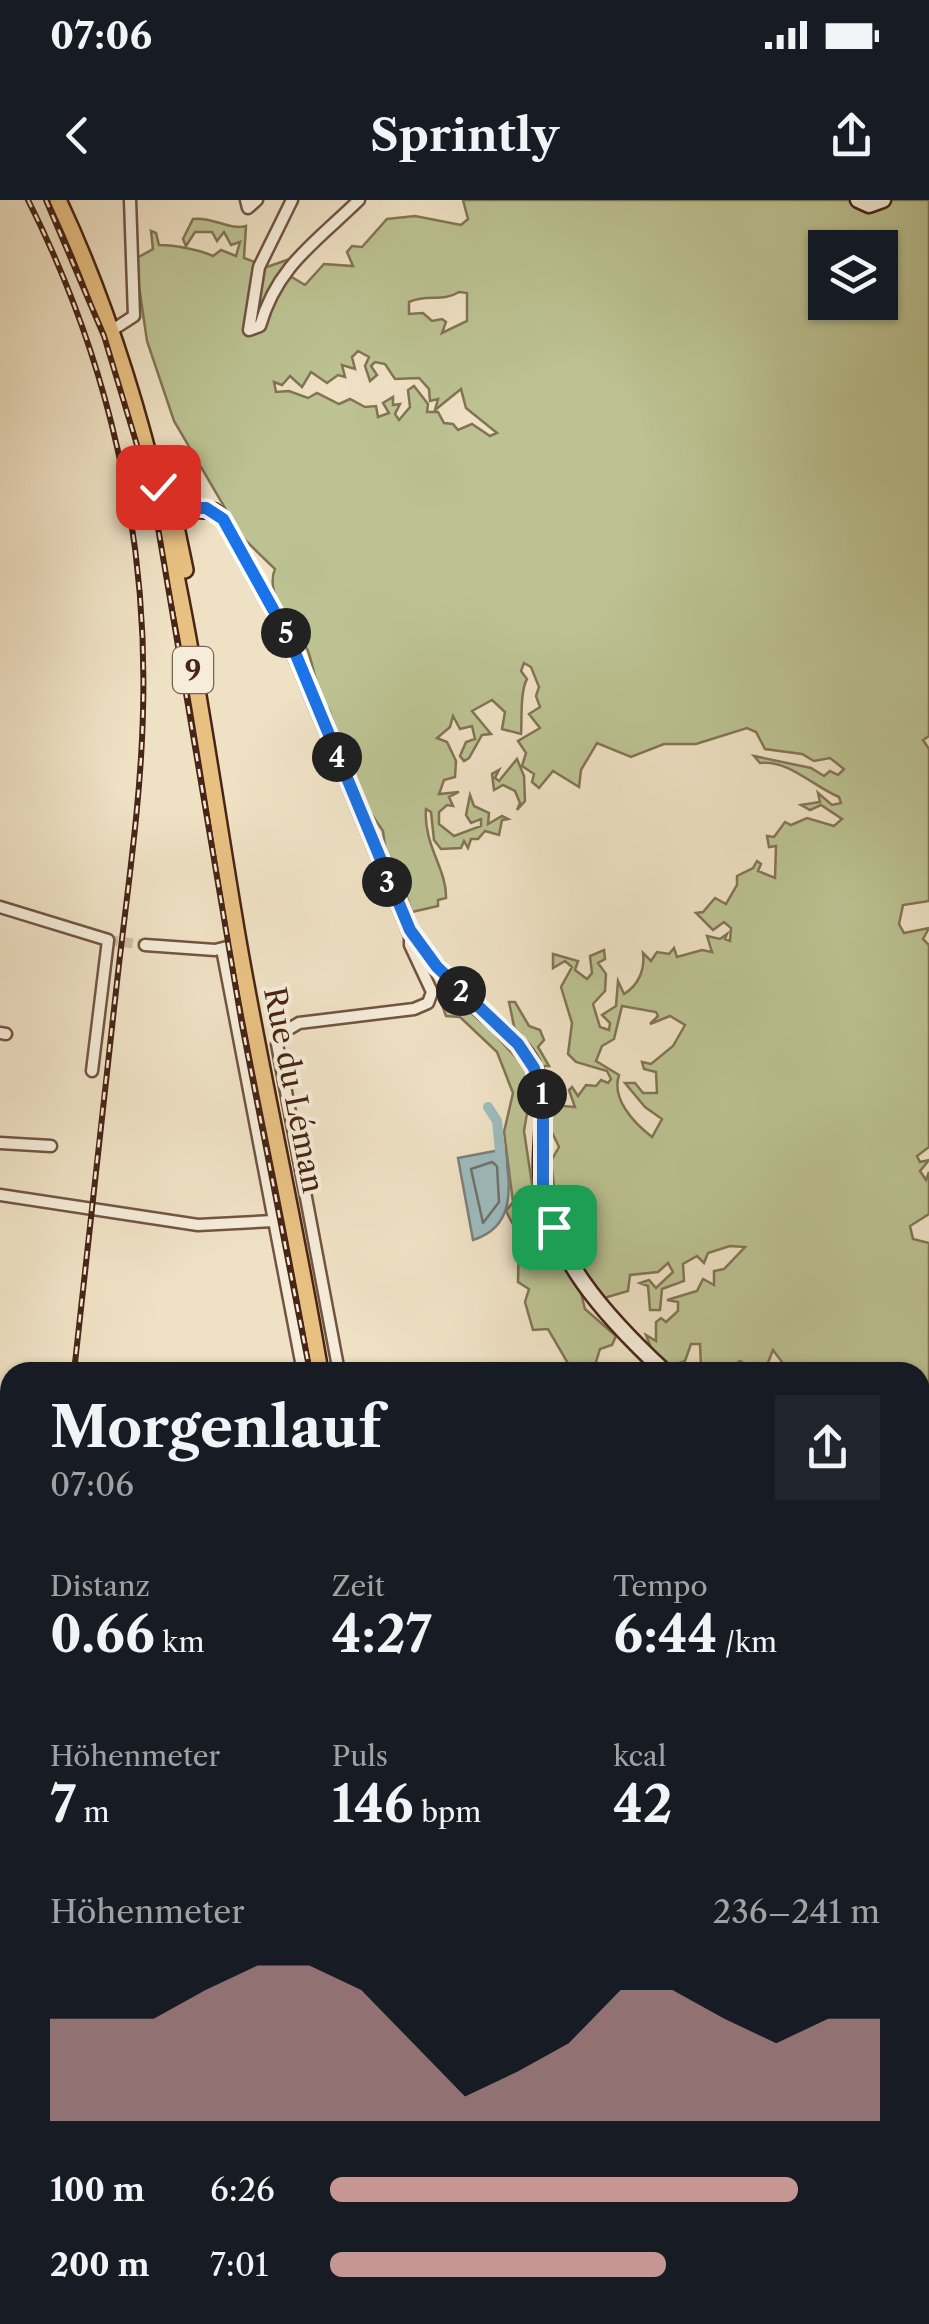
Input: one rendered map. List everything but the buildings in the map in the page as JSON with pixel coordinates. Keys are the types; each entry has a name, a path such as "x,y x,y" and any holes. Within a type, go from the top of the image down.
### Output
{"main road":[{"name":"Rue du Léman","path":"58,200 145,404 171,516 239,944 318,1362"}],"street":[{"path":"114,330 130,322 134,312 130,200"},
{"path":"246,200 248,208 257,200"},
{"path":"292,200 259,267 249,330 260,326 269,292 280,276 360,200"},
{"path":"858,200 869,205 883,200"},
{"path":"171,516 209,512 226,524 289,638 410,930 449,980 532,1063 543,1104 543,1187 557,1236 592,1293 657,1362"},
{"path":"0,907 108,940 92,1072"},
{"path":"337,1362 277,1044 284,1032 300,1023 414,1009 428,1002 432,992 408,941 410,930"},
{"path":"146,945 222,949 239,944"},
{"path":"222,949 301,1362"},
{"path":"0,1143 52,1146"},
{"path":"0,1196 198,1225 273,1221"}],"green space":[{"path":"463,200 929,200 929,736 923,740 929,749 929,901 903,905 899,924 904,933 929,928 923,939 929,945 929,1147 917,1156 920,1162 929,1160 920,1171 926,1180 929,1172 929,1214 910,1226 913,1239 929,1243 929,1362 782,1362 773,1350 768,1362 701,1362 700,1344 691,1344 685,1361 667,1362 651,1348 646,1335 656,1341 656,1322 661,1318 666,1322 678,1311 678,1302 667,1300 697,1291 703,1279 714,1285 714,1271 724,1269 745,1247 730,1246 708,1253 704,1263 697,1256 683,1264 684,1281 662,1289 660,1310 650,1310 648,1286 640,1283 649,1280 656,1288 673,1272 668,1263 658,1272 630,1275 628,1291 604,1298 574,1257 565,1221 557,1212 551,1161 559,1147 549,1126 553,1105 575,1107 569,1090 572,1087 578,1096 586,1085 596,1086 601,1080 608,1083 611,1079 607,1071 576,1062 568,1054 572,1023 561,987 572,967 565,961 553,968 553,954 578,961 575,970 587,979 592,973 590,956 604,950 605,959 598,963 606,974 605,991 593,1004 600,1027 609,1030 610,1023 602,1015 616,1006 618,981 624,994 637,981 643,953 651,961 657,952 669,954 674,948 677,957 702,950 712,952 707,936 720,939 727,934 725,939 730,941 731,928 724,922 713,930 696,913 703,912 715,898 726,904 737,885 737,876 753,868 757,861 761,864 758,871 775,878 776,846 769,847 767,836 774,837 785,822 791,825 807,818 834,826 842,819 821,805 810,810 801,805 820,802 818,793 832,805 841,803 839,797 791,770 760,763 754,756 811,768 824,776 830,771 838,775 844,769 830,758 814,761 802,754 765,749 756,732 747,728 696,744 664,744 631,757 597,743 581,770 579,787 553,771 539,788 532,782 534,774 522,766 526,753 518,741 540,728 529,714 540,707 536,696 539,687 531,667 524,663 521,671 527,679 521,734 502,729 505,712 492,700 472,711 491,734 482,735 469,758 464,761 460,756 466,742 475,739 472,726 460,729 453,716 450,727 437,738 447,742 456,761 455,777 444,780 439,794 459,792 449,797 453,806 447,805 439,812 439,824 454,836 481,826 481,819 471,823 466,815 470,795 474,806 489,813 488,824 502,816 508,819 502,820 499,835 485,831 478,839 471,839 468,848 464,841 461,848 441,849 434,840 431,812 426,809 428,834 446,898 438,900 438,906 412,912 396,867 386,854 383,831 363,802 318,689 308,651 293,637 279,610 273,584 275,569 242,537 174,421 147,341 135,259 153,249 151,231 156,233 159,245 213,256 221,250 236,256 240,242 231,245 224,232 217,241 212,232 195,232 186,246 183,239 193,219 246,226 244,258 267,267 287,260 290,276 305,285 324,264 353,266 347,252 352,246 362,247 387,219 415,216 461,225 468,219","holes":["467,293 467,321 442,333 446,322 442,319 432,321 423,313 409,314 409,302","358,351 369,357 365,366 370,381 377,375 371,366 375,362 385,364 395,379 419,378 429,389 430,401 438,399 435,410 461,389 466,408 497,433 490,436 472,424 458,430 453,424 444,423 438,412 427,412 428,404 414,386 408,390 410,407 399,420 395,414 400,404 393,405 393,397 383,403 389,413 378,417 376,406 365,407 350,399 339,404 317,393 308,398 289,391 276,392 274,382 282,385 290,376 302,387 311,372 327,383 338,375 345,377 342,365 355,369 352,357","622,1006 656,1012 658,1016 650,1024 670,1016 685,1025 673,1046 651,1064 642,1062 644,1069 656,1072 657,1093 643,1093 635,1083 625,1083 645,1107 662,1119 652,1137 621,1101 619,1075 596,1061 602,1046 614,1039"]},
{"path":"517,759 524,776 525,801 517,810 520,803 515,791 503,785 494,790 492,774 499,770 495,778 499,781"},
{"path":"443,988 490,1029 522,1064 532,1084 524,1131 537,1217 560,1263 579,1285 585,1309 616,1336 612,1345 600,1349 596,1362 567,1362 548,1329 533,1330 525,1302 529,1289 518,1282 519,1236 506,1211 513,1202 504,1132 513,1093 497,1052 460,1017 446,1016 438,993"},
{"path":"509,1002 515,1002 529,1026 540,1030 544,1040 538,1047 549,1066 542,1066 515,1031"}],"water":[{"path":"505,1149 509,1190 504,1215 487,1234 473,1240 458,1158"}],"waterway":[{"path":"488,1107 497,1121 501,1162"}],"tunnel":[{"path":"108,940 145,945"}],"railway":[{"path":"28,200 56,260 101,385 130,513 143,644 137,813 75,1362"},
{"path":"46,200 104,336 153,498 242,1025 308,1362"}],"route":[{"path":"158,487 163,508 206,508 223,519 289,638 394,902 427,955 518,1044 532,1063 543,1104 542,1174 554,1227"}]}
